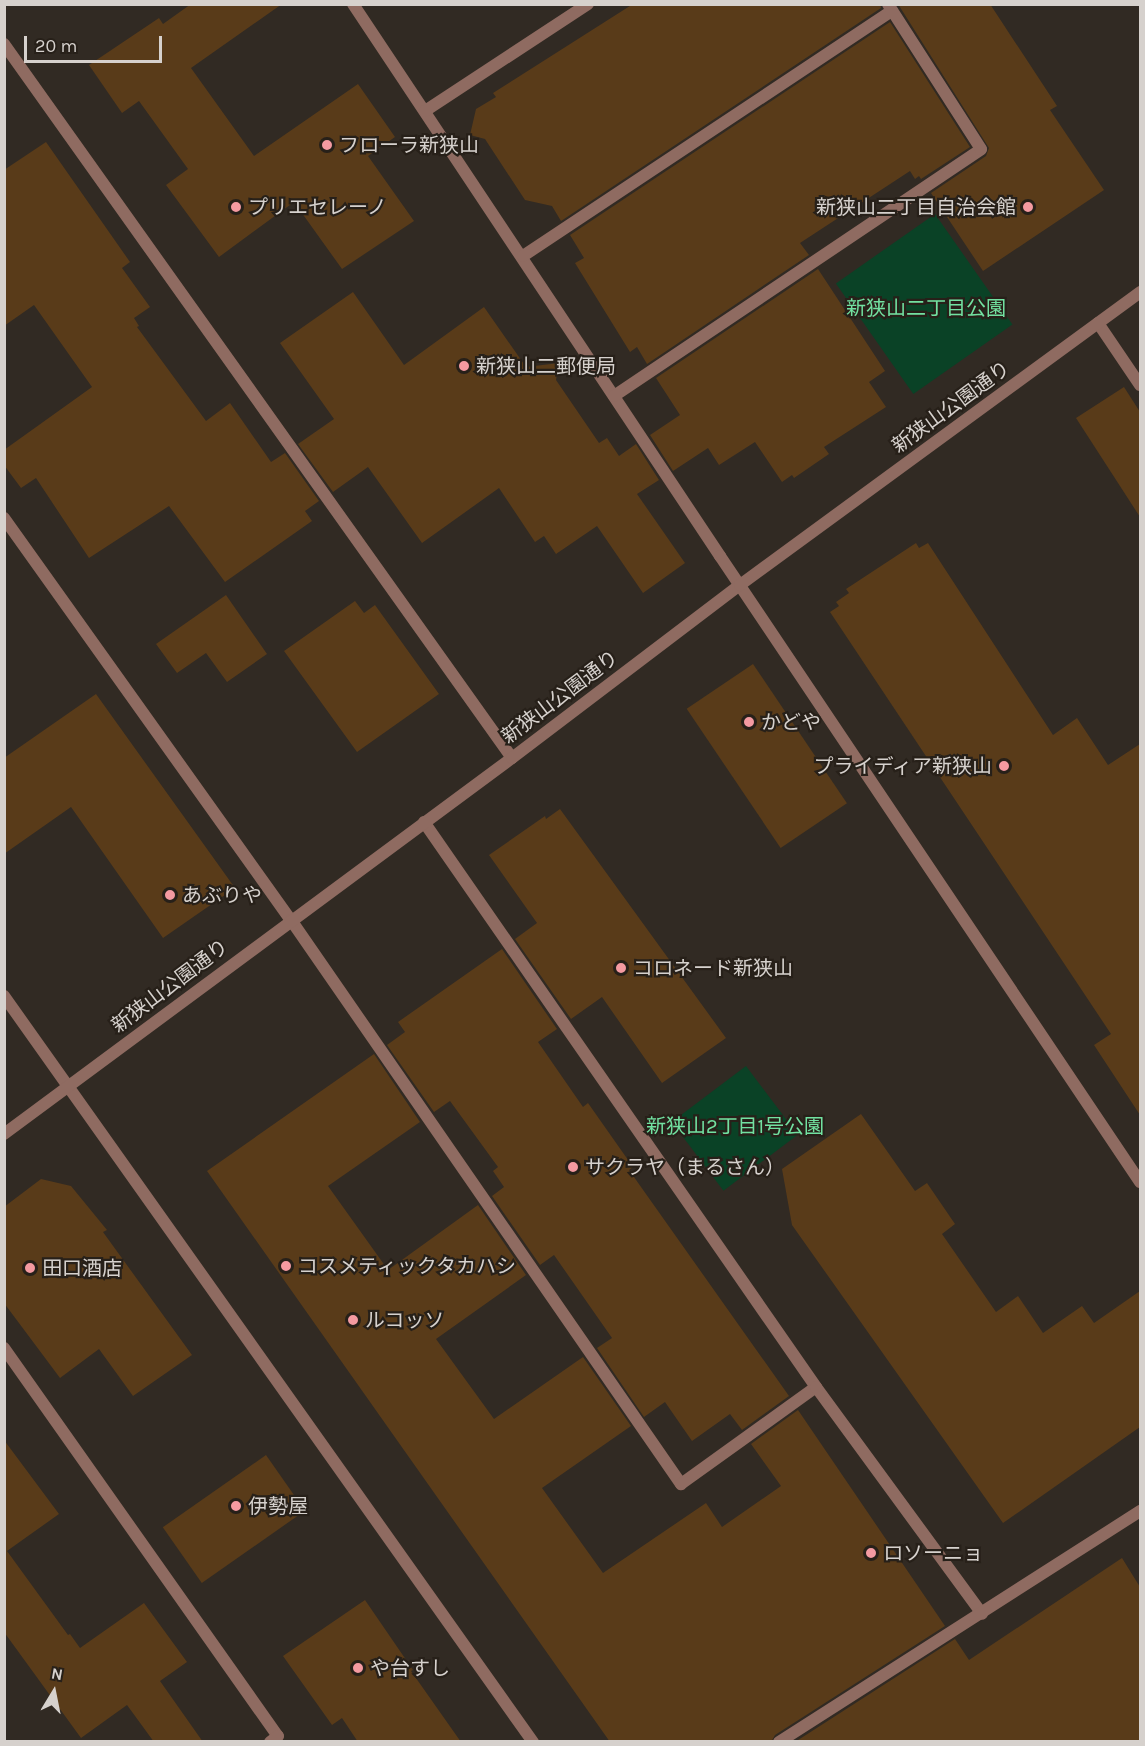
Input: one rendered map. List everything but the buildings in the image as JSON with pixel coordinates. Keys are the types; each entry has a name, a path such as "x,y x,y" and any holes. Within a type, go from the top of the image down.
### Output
{"street":[{"path":"353,4 1140,1182"},
{"path":"425,111 588,4"},
{"path":"523,256 890,8 981,149 614,396"},
{"path":"4,44 512,758"},
{"name":"新狭山公園通り","path":"4,1134 512,758 740,585 1140,292"},
{"path":"1098,323 1140,385"},
{"path":"4,518 291,920 681,1484 816,1386"},
{"path":"424,822 816,1386 982,1614"},
{"path":"4,996 533,1742"},
{"path":"4,1348 278,1736 270,1742"},
{"path":"779,1742 1140,1511"}],"green space":[{"name":"新狭山二丁目公園","path":"935,214 1012,325 913,394 836,283"},
{"name":"新狭山2丁目1号公園","path":"746,1066 798,1135 723,1191 672,1122"}],"place":[{"name":"フローラ新狭山","path":"327,145"},
{"name":"プリエセレーノ","path":"236,207"},
{"name":"新狭山二丁目自治会館","path":"1028,207"},
{"name":"新狭山二郵便局","path":"464,366"},
{"name":"かどや","path":"749,722"},
{"name":"プライディア新狭山","path":"1004,766"},
{"name":"あぶりや","path":"170,895"},
{"name":"コロネード新狭山","path":"621,968"},
{"name":"サクラヤ（まるさん）","path":"573,1167"},
{"name":"コスメティックタカハシ","path":"286,1266"},
{"name":"田口酒店","path":"30,1268"},
{"name":"ルコッソ","path":"353,1320"},
{"name":"伊勢屋","path":"236,1506"},
{"name":"ロソーニョ","path":"871,1553"},
{"name":"や台すし","path":"358,1668"}]}
